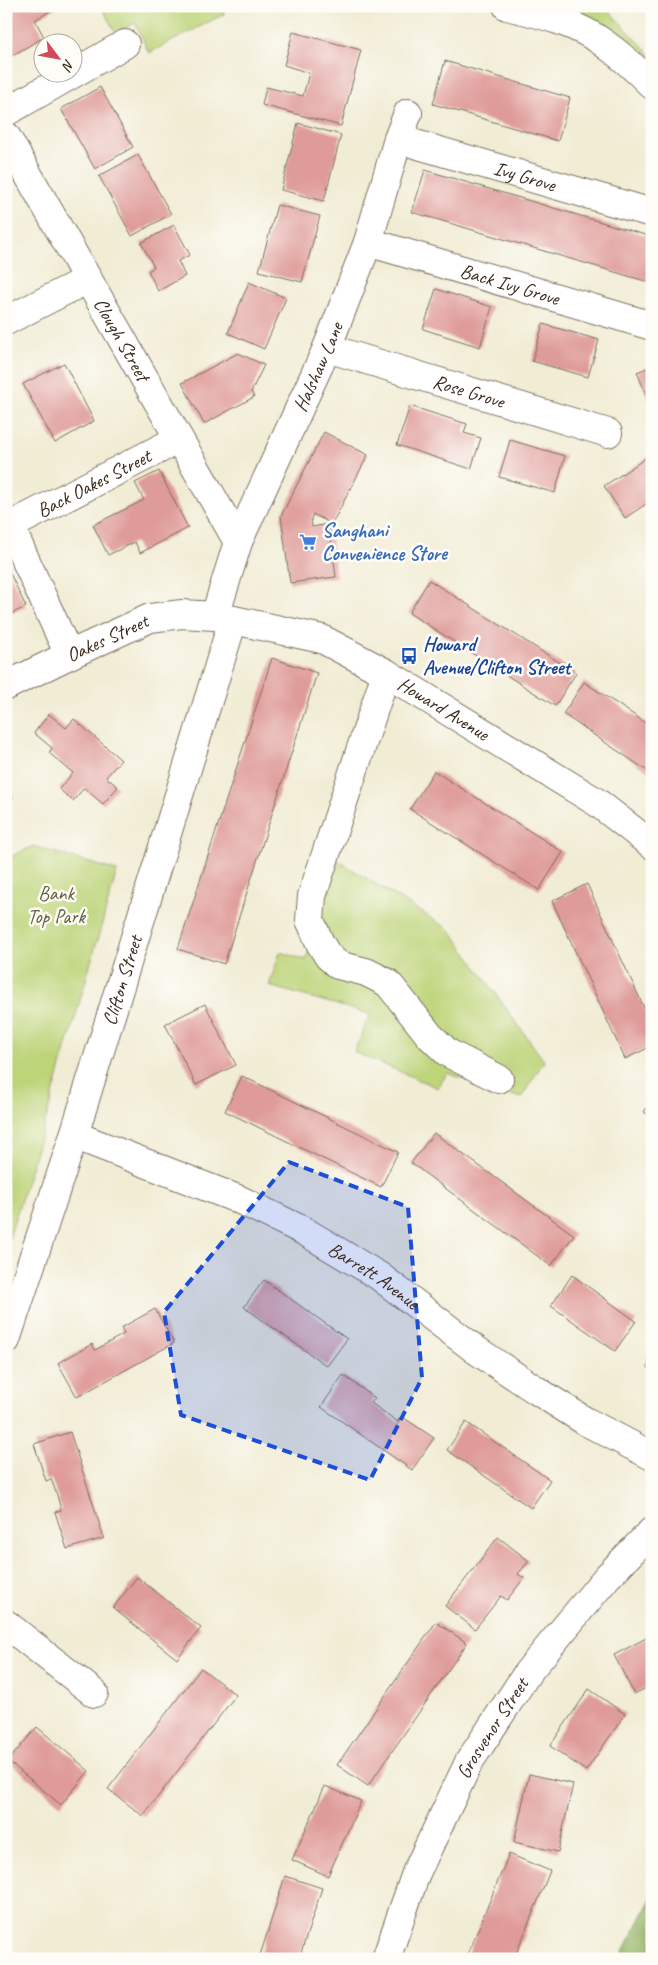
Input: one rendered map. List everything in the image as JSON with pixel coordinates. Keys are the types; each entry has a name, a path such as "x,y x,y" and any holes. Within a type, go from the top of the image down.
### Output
{"main road":[{"path":"507,6 545,15 577,28 604,43 652,85"},
{"path":"6,112 124,44"},
{"name":"Halshaw Lane","path":"224,618 238,542 327,348 368,242 398,139 408,113"},
{"name":"Clough Street","path":"6,136 238,542"},
{"name":"Ivy Grove","path":"398,139 652,213"},
{"name":"Back Ivy Grove","path":"368,242 652,326"},
{"path":"6,321 88,279"},
{"name":"Rose Grove","path":"327,348 608,433"},
{"name":"Back Oakes Street","path":"69,654 10,526 179,438"},
{"name":"Oakes Street","path":"6,686 69,654 150,618 182,614 224,618"},
{"name":"Howard Avenue","path":"224,618 322,639 386,673 598,803 652,845"},
{"name":"Clifton Street","path":"6,1340 74,1135 224,618"},
{"path":"386,673 312,896 310,920 320,943 333,960 338,964 366,972 388,983 430,1036 448,1053 499,1079"},
{"name":"Barrett Avenue","path":"74,1135 240,1200 304,1231 379,1276 476,1350 536,1390 585,1421 652,1456"},
{"name":"Grosvenor Street","path":"386,1959 416,1874 469,1762 528,1672 607,1577 652,1531"},
{"path":"6,1624 94,1693"}],"highlighted area":[{"path":"289,1162 408,1207 422,1378 370,1480 181,1415 164,1312"}],"green space":[{"path":"101,6 220,6 224,14 149,53 135,23 116,33"},
{"path":"556,6 604,6 652,56 652,66 631,47 595,23"},
{"name":"Bank Top Park","path":"33,846 117,871 44,1126 6,1248 6,859"},
{"path":"337,860 450,930 544,1061 521,1098 447,1073 438,1088 354,1052 370,1014 269,986 280,952 306,960"},
{"path":"652,1896 652,1959 620,1959"}],"building":[{"path":"6,6 59,6 35,20 41,32 32,32 32,44 6,59"},
{"path":"293,32 361,50 341,126 262,105 266,87 303,96 309,73 284,65"},
{"path":"445,61 570,98 558,141 433,104"},
{"path":"100,87 133,147 95,169 61,109"},
{"path":"298,123 341,135 324,201 281,190"},
{"path":"138,155 171,214 132,236 99,176"},
{"path":"425,170 652,237 652,283 412,212"},
{"path":"277,205 320,216 302,282 259,271"},
{"path":"174,225 190,255 178,261 185,276 158,291 148,271 154,267 141,243"},
{"path":"249,282 286,298 264,349 228,333"},
{"path":"436,289 492,307 480,347 423,329"},
{"path":"543,324 599,340 588,377 532,361"},
{"path":"238,353 264,365 251,392 254,397 204,424 182,383"},
{"path":"64,363 94,421 55,443 23,384"},
{"path":"652,366 652,409 637,372"},
{"path":"410,406 467,424 464,433 481,438 471,469 397,445"},
{"path":"324,432 368,455 332,524 313,514 311,519 312,527 329,524 336,577 290,583 281,516"},
{"path":"510,440 565,456 555,493 499,477"},
{"path":"652,454 652,500 625,518 604,486"},
{"path":"159,471 188,528 140,553 135,542 108,555 93,525 144,500 135,483"},
{"path":"6,565 26,607 6,616"},
{"path":"429,580 576,673 555,706 409,613"},
{"path":"272,658 317,673 224,964 178,949"},
{"path":"584,682 652,727 652,774 563,714"},
{"path":"49,714 66,728 74,719 121,760 106,777 118,787 103,804 84,788 73,801 59,789 73,773 49,753 52,748 34,733"},
{"path":"434,771 563,852 539,890 410,809"},
{"path":"6,783 13,798 6,802"},
{"path":"587,884 652,1025 652,1046 625,1059 552,901"},
{"path":"205,1004 236,1065 196,1085 165,1024"},
{"path":"242,1076 398,1152 381,1187 225,1111"},
{"path":"652,1100 652,1117 644,1112"},
{"path":"434,1133 574,1235 551,1266 411,1163"},
{"path":"572,1275 636,1321 615,1351 551,1306"},
{"path":"264,1280 347,1339 327,1366 244,1307"},
{"path":"155,1309 174,1343 77,1397 58,1363 92,1344 95,1350 124,1334 121,1328"},
{"path":"650,1343 652,1343 652,1369 648,1368"},
{"path":"343,1375 375,1398 371,1403 398,1422 401,1416 434,1438 412,1470 321,1407"},
{"path":"466,1422 550,1480 531,1508 447,1450"},
{"path":"70,1432 104,1538 67,1549 55,1512 61,1510 57,1495 51,1479 46,1481 34,1444"},
{"path":"498,1537 529,1561 518,1574 524,1578 507,1600 501,1596 475,1629 445,1606"},
{"path":"137,1577 201,1628 177,1659 113,1608"},
{"path":"436,1622 467,1643 368,1786 337,1765"},
{"path":"652,1635 652,1685 634,1694 614,1655"},
{"path":"201,1668 236,1695 143,1816 108,1789"},
{"path":"589,1689 625,1714 586,1771 550,1746"},
{"path":"37,1727 89,1771 61,1805 8,1761"},
{"path":"529,1774 573,1784 558,1852 514,1842"},
{"path":"325,1786 361,1801 328,1876 292,1860"},
{"path":"509,1854 550,1871 514,1959 466,1959"},
{"path":"285,1876 322,1888 299,1959 259,1959"}],"place":[{"name":"Sanghani Convenience Store","path":"308,542"},
{"name":"Howard Avenue/Clifton Street","path":"409,656"}]}
